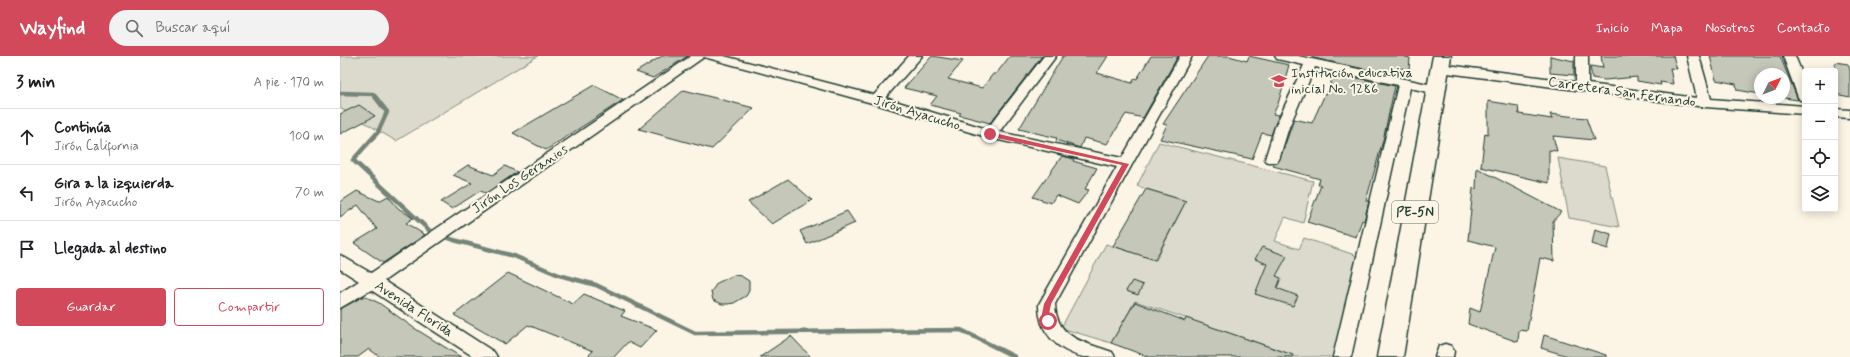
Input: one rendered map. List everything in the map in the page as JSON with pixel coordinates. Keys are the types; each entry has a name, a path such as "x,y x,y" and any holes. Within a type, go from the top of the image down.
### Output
{"highway":[{"name":"PE-5N","path":"1390,357 1441,62"}],"street":[{"name":"Jirón Los Geranios","path":"340,301 372,281 699,56"},
{"name":"Jirón Ayacucho","path":"715,56 877,100 990,134 1126,164"},
{"path":"877,100 883,91 916,56"},
{"path":"990,134 1050,56"},
{"path":"1106,357 1065,341 1050,328 1046,314 1047,304 1186,56"},
{"path":"1281,56 1437,90"},
{"path":"1582,56 1582,87"},
{"path":"1693,56 1705,103"},
{"path":"1789,56 1802,89"},
{"name":"Carretera San Fernando","path":"1441,62 1582,87 1705,103 1802,110"},
{"path":"1272,159 1282,127 1311,63"},
{"path":"1342,357 1405,84"},
{"path":"1838,112 1850,114"},
{"name":"Avenida Florida","path":"340,261 488,357"}],"shaded area":[{"path":"340,56 538,56 396,141 340,108"},
{"path":"1159,142 1313,181 1303,223 1285,217 1275,241 1299,249 1304,238 1361,257 1333,357 1284,357 1285,352 1135,301 1111,343 1061,328 1106,244 1156,260 1186,201 1137,186"},
{"path":"1558,158 1605,166 1619,227 1569,218"}],"building":[{"path":"662,56 688,56 653,78 636,72"},
{"path":"932,56 963,61 948,79 982,88 993,74 996,74 1010,56 1042,56 990,123 959,115 961,113 930,105 937,96 904,88"},
{"path":"1063,56 1108,56 1097,73 1132,83 1135,78 1137,79 1151,56 1178,56 1143,118 1126,114 1107,144 1084,138 1080,148 1056,140 1057,138 1019,129"},
{"path":"1208,56 1229,56 1247,61 1249,56 1289,65 1278,104 1273,114 1279,115 1271,135 1262,133 1252,159 1160,139 1167,125 1163,124"},
{"path":"1313,56 1402,56 1410,58 1409,70 1399,68 1397,76 1313,58"},
{"path":"1550,56 1574,61 1574,75 1550,73"},
{"path":"1601,56 1673,56 1677,69 1670,68 1673,84 1660,82 1661,85 1637,81 1637,77 1605,80 1592,78 1590,66 1603,68"},
{"path":"1710,56 1780,56 1785,68 1754,68 1754,93 1737,90 1736,84 1716,80"},
{"path":"1835,62 1848,64 1850,70 1850,97 1838,95 1838,68 1835,68"},
{"path":"1334,73 1395,86 1383,140 1366,201 1369,201 1364,221 1362,220 1356,237 1307,222 1321,185 1318,185 1320,179 1273,166 1280,159 1294,119 1312,123 1325,94 1327,94"},
{"path":"1790,80 1798,100 1790,99"},
{"path":"594,85 623,100 546,150 513,133"},
{"path":"684,90 754,108 712,149 639,129"},
{"path":"1488,101 1518,106 1519,114 1552,119 1550,114 1586,118 1594,140 1553,136 1557,151 1549,150 1549,183 1481,167 1485,133 1488,134"},
{"path":"359,105 375,116 340,134 340,114"},
{"path":"1062,156 1097,168 1085,189 1089,190 1078,204 1056,195 1051,203 1033,197"},
{"path":"468,165 493,175 505,166 517,172 486,193 480,191 452,209 441,202 472,183 453,175"},
{"path":"1477,168 1561,212 1553,221 1554,261 1540,258 1527,331 1519,330 1518,342 1468,324 1470,308 1480,312 1495,247 1468,240 1473,188 1476,189"},
{"path":"788,179 812,200 772,224 748,202"},
{"path":"1146,189 1186,201 1155,260 1113,246"},
{"path":"357,191 379,201 388,196 398,208 413,218 406,223 425,235 383,263 354,243 377,229 358,205 340,217 340,202"},
{"path":"847,211 855,223 807,244 800,231"},
{"path":"1595,229 1611,234 1608,249 1592,244"},
{"path":"1262,247 1287,256 1276,276 1281,278 1277,288 1298,296 1293,306 1255,294 1267,264 1255,259"},
{"path":"508,273 573,304 584,294 625,311 621,316 657,330 640,348 628,342 614,357 587,357 593,351 528,325 505,344 454,315"},
{"path":"734,275 741,276 749,281 749,291 746,296 734,303 728,304 722,304 713,300 711,292 717,283"},
{"path":"1132,281 1143,285 1138,295 1126,291"},
{"path":"364,296 379,303 414,328 461,357 380,357 369,349 358,357 340,357 340,309"},
{"path":"1135,302 1185,321 1186,318 1293,355 1292,357 1149,357 1111,343"},
{"path":"1544,335 1606,355 1606,357 1571,357 1541,348"},
{"path":"791,336 811,357 760,357"}],"waterway":[{"path":"340,93 373,94 387,112 378,132 353,160 430,231 454,240 514,256 559,275 596,285 695,333 961,330 1015,357"}],"place":[{"name":"Institución educativa inicial No. 1286","path":"1279,81"}],"route":[{"path":"990,134 1126,164 1047,304 1046,314 1048,321"}]}
